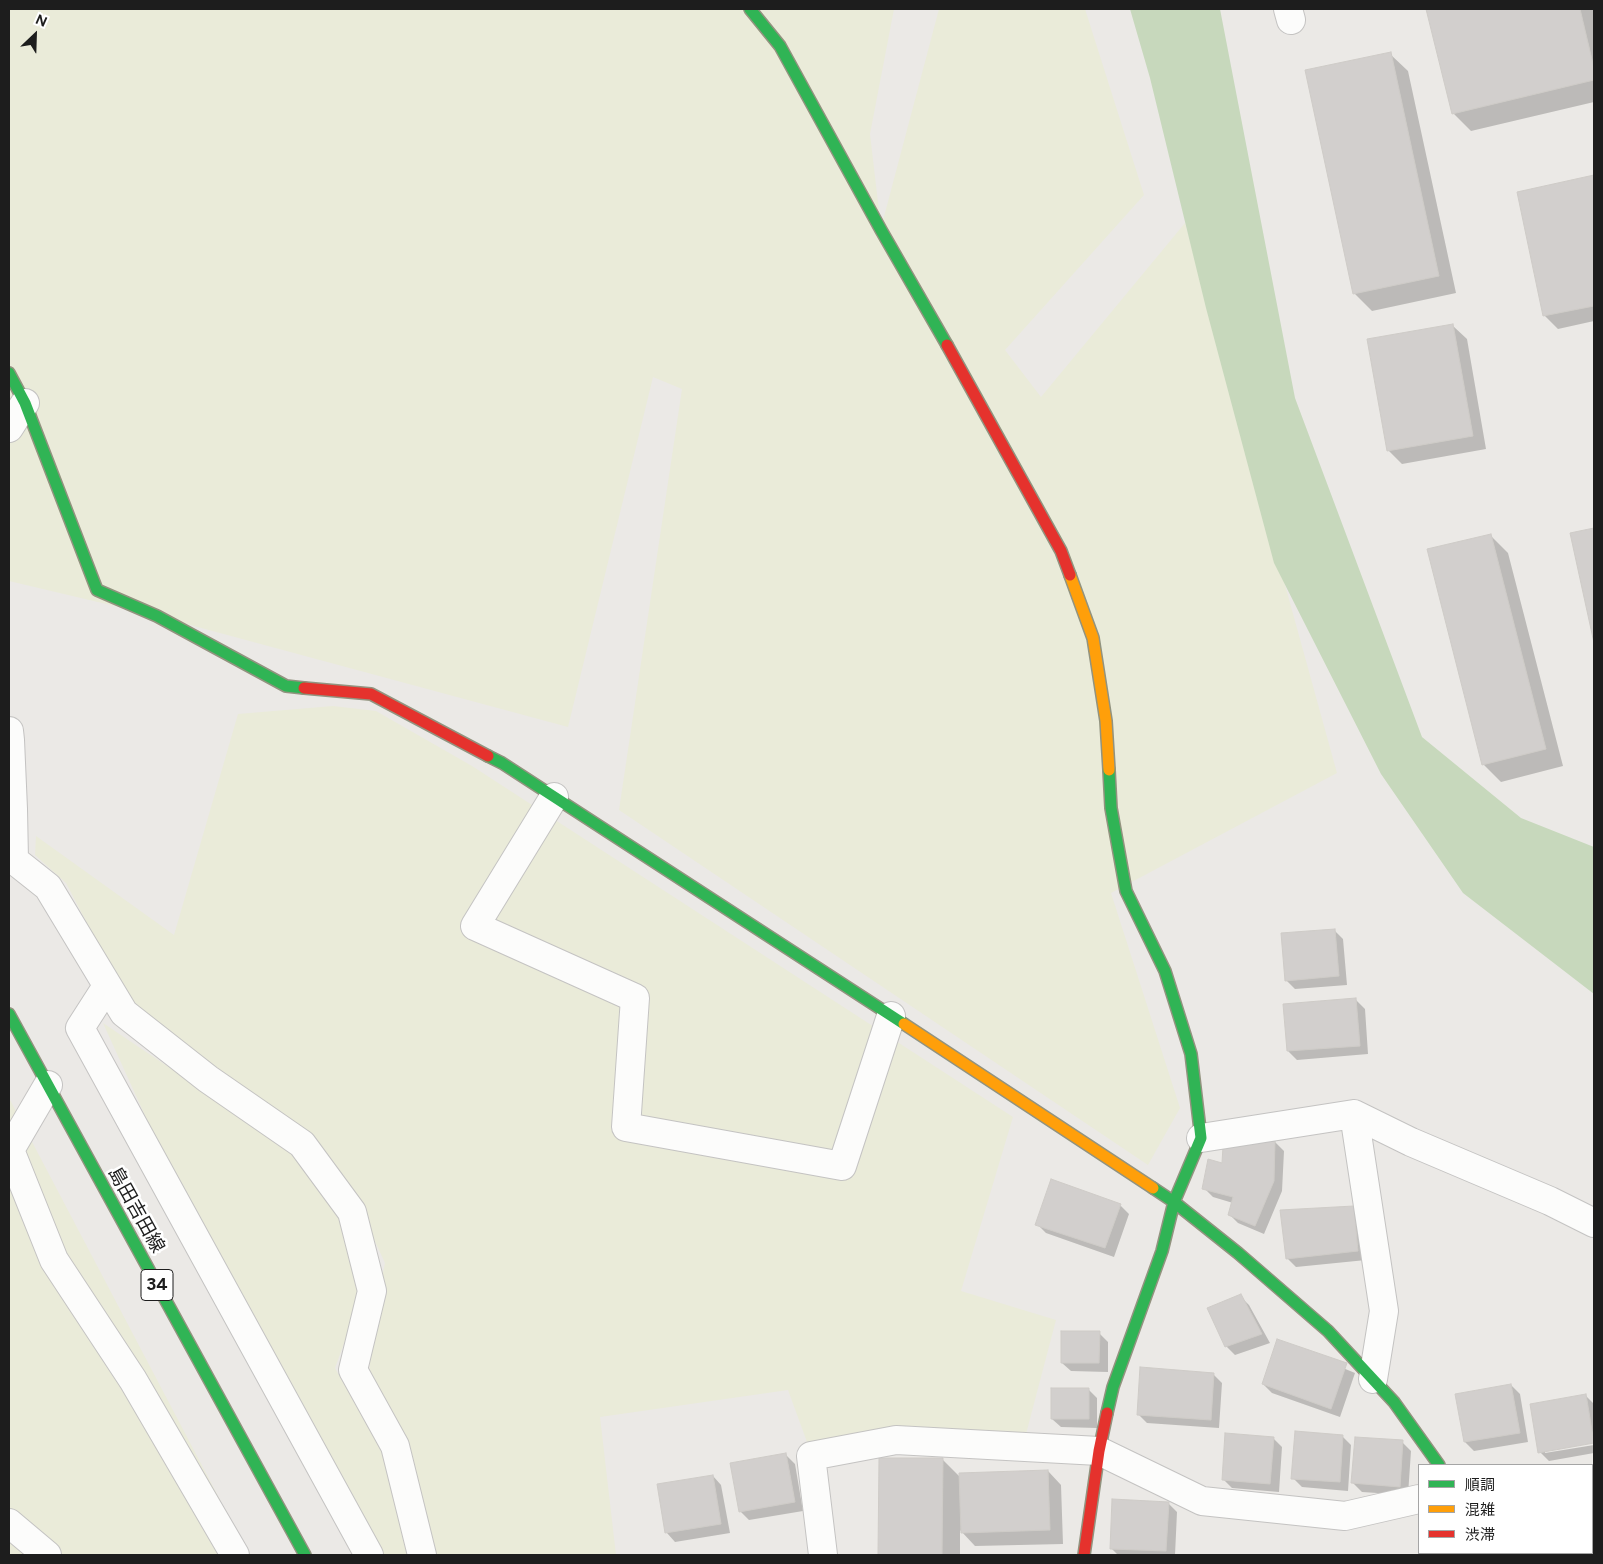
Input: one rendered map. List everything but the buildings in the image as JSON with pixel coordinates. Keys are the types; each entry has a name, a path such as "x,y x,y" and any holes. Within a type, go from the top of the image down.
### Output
{"street":[{"path":"750,9 780,46 1061,550 1092,638 1106,721 1111,808 1126,891 1165,971 1191,1054 1201,1138 1174,1202 1162,1251 1113,1387 1099,1451 1084,1555"},
{"path":"9,372 24,403 96,590 157,616 286,686 371,694 502,763 891,1016 1174,1202 1238,1253 1328,1331 1394,1402 1438,1464"},
{"path":"9,428 24,403"},
{"path":"9,730 12,861 48,887 124,1013 208,1079 302,1144 352,1212 372,1291 353,1370 395,1446 422,1555"},
{"path":"554,798 476,926 635,998 626,1127 842,1166 891,1016"},
{"path":"107,986 80,1028 369,1555"},
{"name":"島田吉田線","path":"9,1014 305,1555"},
{"path":"48,1085 10,1150 54,1260 133,1380 235,1555"},
{"path":"1201,1138 1354,1114 1411,1142 1550,1201 1594,1223"},
{"path":"1354,1114 1384,1311 1373,1379"},
{"path":"823,1555 810,1456 896,1440 1099,1451 1202,1501 1345,1516 1418,1498"},
{"path":"9,1523 47,1555"}],"green space":[{"path":"9,9 894,9 870,134 881,228 939,9 1085,9 1144,195 1005,350 1041,397 1185,223 1337,773 1111,893 1180,1108 1148,1165 619,810 682,389 653,377 568,727 157,616 9,581"},
{"path":"1130,9 1220,9 1295,398 1422,737 1521,818 1594,847 1594,994 1463,893 1381,774 1274,563 1206,308 1150,78"},
{"path":"333,706 376,711 472,766 1013,1117 961,1291 1056,1320 1026,1434 903,1430 807,1442 788,1390 600,1417 616,1555 432,1555 370,1374 369,1341 385,1263 366,1222 136,1009 119,985 66,883 35,855 36,836 174,935 238,714"},
{"path":"103,1023 301,1156 346,1220 364,1289 335,1368 395,1475 408,1555 380,1555 187,1208"},
{"path":"9,1098 249,1555 9,1555"}],"traffic: fast":[{"path":"750,9 780,46 881,230 947,345"},
{"path":"9,373 25,403 97,590 157,616 286,686 304,688"},
{"path":"488,756 502,763 904,1024"},
{"path":"1107,1413 1113,1387 1162,1251 1174,1202 1201,1138 1191,1054 1165,971 1126,891 1111,808 1109,770"},
{"path":"9,1014 305,1555"},
{"path":"1153,1188 1174,1202 1238,1253 1328,1331 1394,1402 1438,1464"}],"traffic: slow":[{"path":"1070,575 1093,638 1106,721 1109,770"},
{"path":"904,1024 1153,1188"}],"traffic: jam":[{"path":"947,345 1061,551 1070,575"},
{"path":"304,688 371,694 488,756"},
{"path":"1084,1555 1099,1451 1107,1413"}]}
